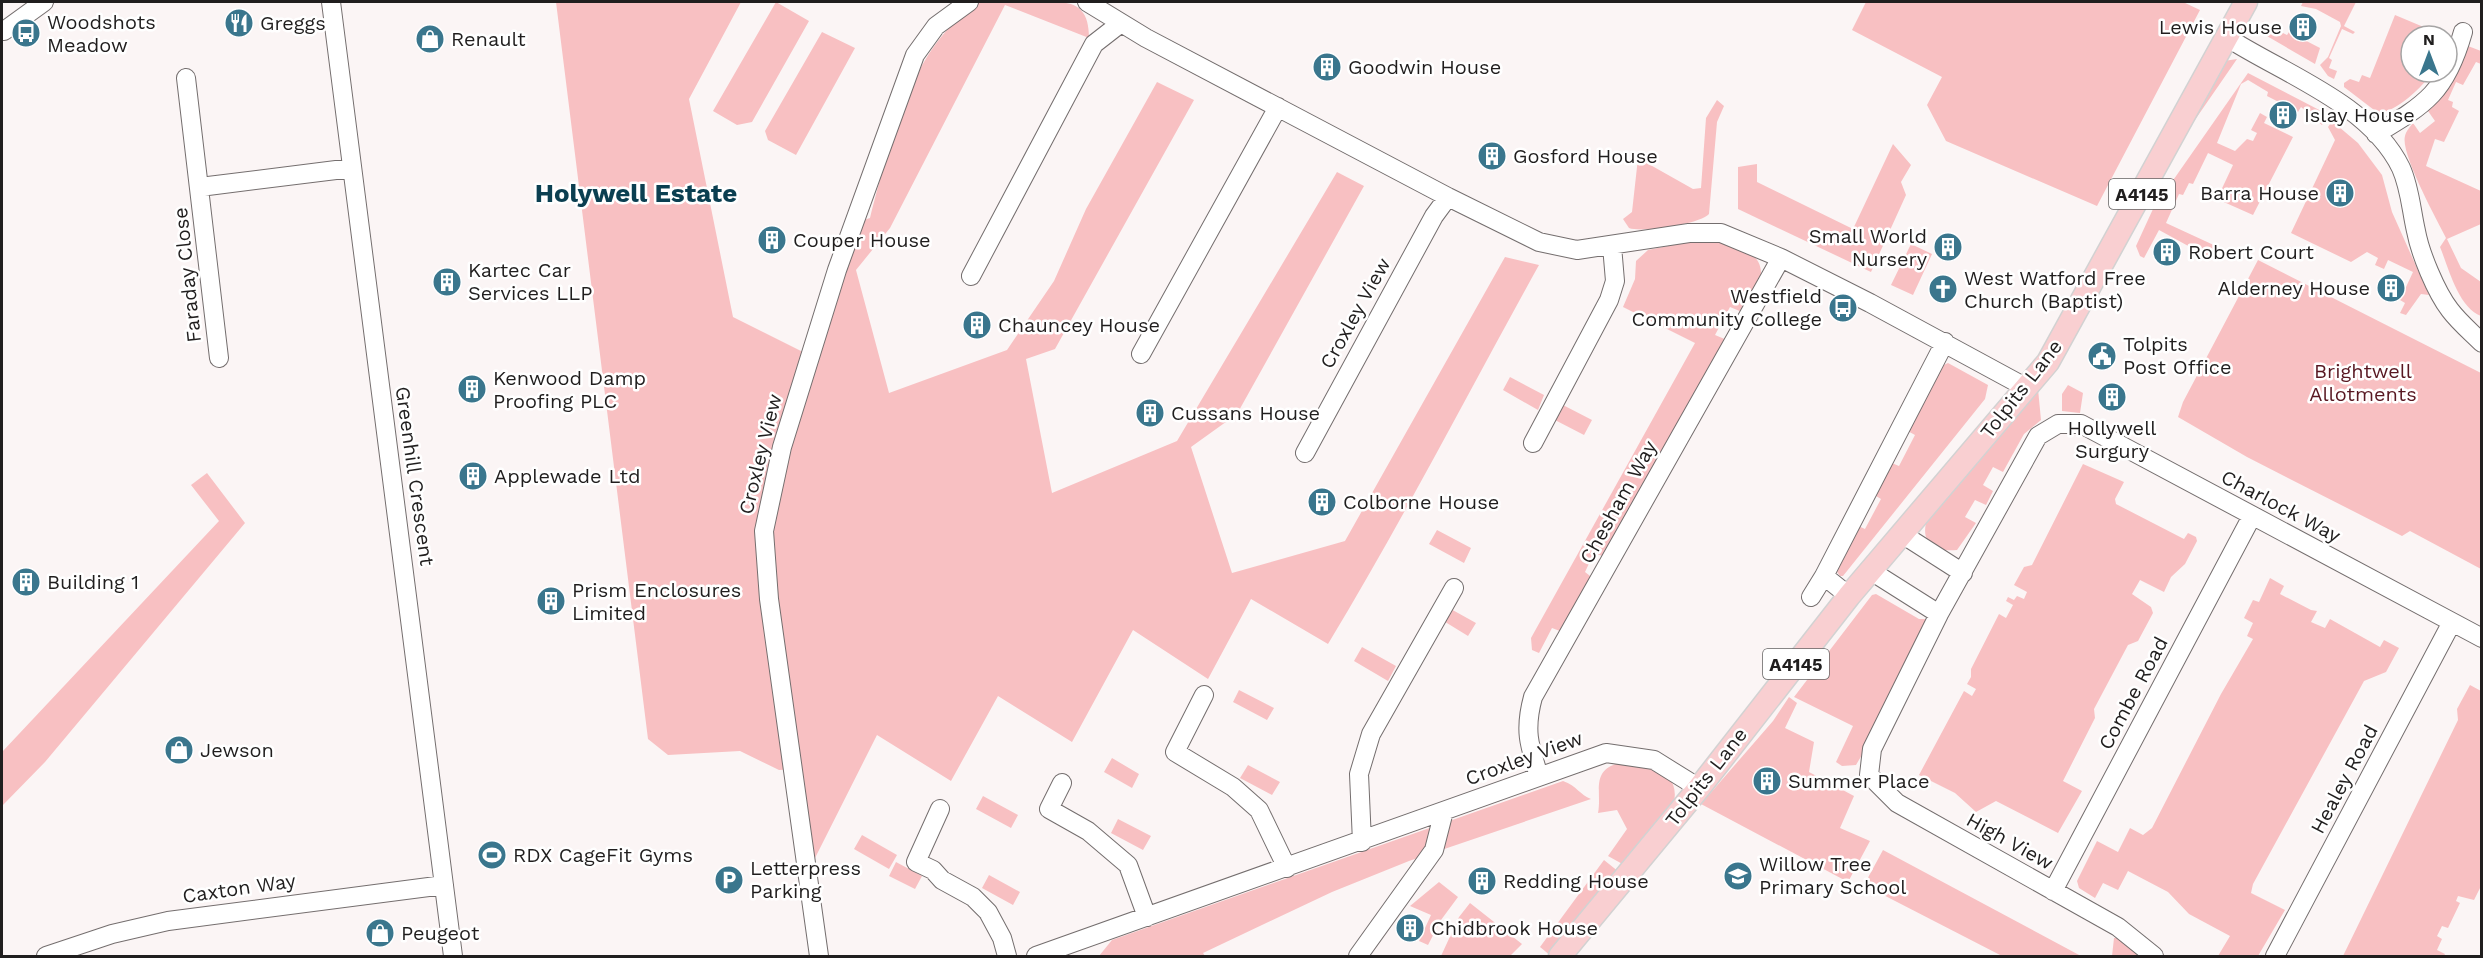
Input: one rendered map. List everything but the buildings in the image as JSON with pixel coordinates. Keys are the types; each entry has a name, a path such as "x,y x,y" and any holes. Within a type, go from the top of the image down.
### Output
{"main road":[{"name":"Tolpits Lane","path":"1560,957 1699,788 1849,596 2053,353 2246,2"}],"street":[{"path":"3,32 21,2"},
{"path":"3,32 44,2"},
{"name":"Greenhill Crescent","path":"331,2 422,699 453,957"},
{"name":"Croxley View","path":"819,957 769,599 764,531 782,447 837,270 915,55 936,26 969,2"},
{"path":"1087,2 1121,23 1278,107 1448,197 1539,242 1577,250 1689,232 1721,233 1781,258 1945,342 2025,387"},
{"path":"971,276 1094,44 1121,23"},
{"path":"2376,134 2419,108 2437,89 2449,70 2463,32"},
{"path":"2228,38 2334,99 2376,134 2400,168 2411,200 2416,231 2424,256 2449,309 2481,343"},
{"name":"Faraday Close","path":"186,78 219,358"},
{"path":"1141,354 1278,107"},
{"name":"Faraday Close","path":"200,187 352,168"},
{"name":"Croxley View","path":"1305,453 1434,216 1448,197"},
{"path":"1533,442 1609,300 1616,281 1612,246"},
{"name":"Chesham Way","path":"1539,776 1529,746 1526,723 1533,698 1781,258"},
{"path":"1811,597 1945,342"},
{"name":"Charlock Way","path":"1963,573 2038,436 2058,424 2081,424 2481,638"},
{"name":"Combe Road","path":"2053,891 2252,516"},
{"path":"1871,571 1939,614 1963,573 1902,534"},
{"path":"1824,576 1849,596"},
{"path":"1362,842 1359,774 1371,734 1454,588"},
{"name":"High View","path":"1939,614 1872,749 1869,775 1897,803 2118,927 2154,957"},
{"name":"Healey Road","path":"2275,957 2452,622"},
{"path":"1204,694 1175,752 1233,787 1259,810 1287,868"},
{"name":"Croxley View","path":"1036,957 1078,950 1148,917 1606,753 1654,760 1699,788"},
{"path":"1062,783 1048,809 1088,831 1128,865 1148,917"},
{"path":"940,809 916,862 933,870 942,880 974,897 988,912 1002,938 1007,957"},
{"path":"1358,957 1434,850 1444,811"},
{"name":"Caxton Way","path":"46,957 112,934 168,921 444,885"}],"green space":[{"path":"556,2 741,2 689,99 733,317 803,352 844,226 870,218 902,110 926,59 941,37 970,8 982,2 1064,3 1071,4 1081,11 1087,22 1089,38 1005,5 890,228 856,270 889,393 1007,350 1054,281 1086,209 1157,82 1194,100 1055,349 1026,359 1052,493 1177,441 1337,172 1364,186 1237,414 1191,447 1232,573 1345,541 1505,257 1539,265 1409,503 1328,644 1251,599 1208,679 1133,630 1072,742 998,696 951,781 877,735 813,862 800,769 779,770 740,751 668,755 648,739"},
{"path":"776,2 809,21 752,122 737,125 713,111"},
{"path":"1866,2 2183,2 2200,10 2097,206 1946,141 1927,105 1942,77 1852,30"},
{"path":"2303,2 2356,2 2344,26 2355,32 2353,34 2342,29 2329,58 2332,60 2329,68 2337,71 2334,79 2328,76 2320,65 2328,57 2341,26 2340,22 2316,9 2301,6"},
{"path":"2395,15 2416,24 2399,24 2399,84 2422,85 2401,104 2378,113 2344,87 2344,83 2350,79 2359,82 2362,75 2370,78"},
{"path":"2263,21 2266,28 2275,29 2287,35 2289,32 2320,48 2315,64 2260,32"},
{"path":"822,32 855,48 796,155 768,140 765,131"},
{"path":"2468,46 2481,51 2481,64 2476,62 2463,85 2459,83 2460,63"},
{"path":"2237,59 2170,156 2224,61"},
{"path":"2248,73 2327,114 2322,125 2301,107 2298,112 2267,96 2268,92 2248,80 2241,84 2217,143 2235,151 2247,139 2253,141 2257,133 2251,130 2260,113 2267,117 2264,123 2293,137 2253,215 2217,199 2233,165 2208,153 2193,184 2189,183 2183,195 2179,194 2166,223 2218,247 2212,259 2159,230 2144,258 2140,256 2136,246 2153,209"},
{"path":"2446,84 2455,84 2448,100 2453,102 2452,107 2459,111 2444,142 2435,139 2426,166 2481,191 2481,224 2447,239 2461,268 2481,282 2481,316 2466,305 2455,286 2440,247 2446,238 2420,187 2408,157 2405,145 2408,129 2413,123 2420,133 2435,121 2428,111"},
{"path":"1717,100 1724,106 1717,122 1709,214 1695,221 1670,227 1629,228 1623,219 1632,212 1638,158 1693,189 1701,188 1706,118"},
{"path":"2332,121 2358,143 2382,175 2392,212 2429,295 2421,294 2406,315 2400,313 2405,303 2400,300 2413,272 2388,260 2384,269 2375,265 2378,258 2367,252 2351,262 2291,233 2335,140 2328,127"},
{"path":"1893,144 1911,165 1901,182 1906,195 1871,272 1738,209 1738,167 1757,164 1757,182 1853,229"},
{"path":"1697,240 1727,244 1747,251 1759,264 1761,274 1758,284 1742,312 1730,307 1715,335 1727,340 1605,557 1594,553 1585,572 1594,579 1565,633 1552,628 1539,653 1532,650 1531,638 1695,343 1623,307 1635,279 1636,261 1648,250"},
{"path":"1911,244 1932,254 1913,295 1891,285"},
{"name":"Brightwell Allotments","path":"2258,260 2481,373 2481,569 2410,531 2402,536 2247,457 2178,417 2183,402"},
{"path":"1948,363 1988,385 1985,399 1843,576 1840,576 1835,569 1854,524 1865,529 1881,499 1871,493 1887,461 1899,466 1915,435 1904,429 1935,369"},
{"path":"1510,377 1544,395 1538,410 1503,390"},
{"path":"2068,385 2083,393 2080,413 2062,411 2062,394"},
{"path":"2038,389 2041,420 2024,434 2003,472 1993,467 1983,485 1993,491 1986,505 1975,500 1965,517 1976,523 1957,550 1943,550 1932,546 1926,537 1926,523"},
{"path":"1561,404 1592,420 1584,435 1553,419"},
{"path":"2083,464 2124,482 2115,499 2116,504 2184,539 2188,533 2196,537 2197,541 2185,564 2171,577 2164,592 2140,580 2132,594 2151,607 2153,613 2138,641 2128,645 2094,709 2095,718 2063,781 2082,791 2058,833 1996,801 1976,812 1955,793 1919,775 1964,691 1972,696 1976,689 1967,684 1971,677 1971,669 1999,614 2006,618 2013,605 2006,601 2008,597 2014,600 2017,596 2024,599 2027,592 2014,585 2024,567 2032,565"},
{"path":"207,473 245,523 45,762 2,806 2,752 219,521 191,485"},
{"path":"1437,530 1471,548 1464,563 1429,544"},
{"path":"2270,578 2284,586 2280,594 2317,611 2311,622 2325,628 2330,619 2380,647 2384,640 2399,648 2386,672 2364,681 2253,884 2251,893 2285,910 2258,956 2218,956 2230,936 2189,914 2168,892 2128,871 2118,890 2103,883 2095,898 2079,888 2077,881 2097,841 2118,852 2130,828 2143,835 2152,828 2221,694 2253,639 2247,636 2253,623 2244,618 2253,600 2259,602"},
{"path":"1876,594 1919,619 1927,619 1866,748 1856,765 1842,766 1836,762 1853,726 1794,697 1872,595"},
{"path":"1449,608 1476,623 1468,636 1442,620"},
{"path":"1362,647 1396,666 1388,681 1354,661"},
{"path":"2470,685 2481,691 2481,886 2474,900 2458,896 2456,901 2460,903 2448,928 2442,926 2437,936 2442,939 2437,950 2445,954 2444,956 2343,956 2458,720 2457,709"},
{"path":"1239,690 1274,708 1267,720 1233,702"},
{"path":"1789,697 1797,703 1785,728 1814,742 1809,772 1854,796 1840,828 1870,841 1848,882 1701,804 1773,721"},
{"path":"1112,758 1139,774 1132,788 1104,772"},
{"path":"1616,764 1637,765 1657,770 1672,781 1675,790 1674,802 1626,866 1608,856 1627,829 1617,810 1598,813 1600,778 1603,772"},
{"path":"1248,765 1280,782 1272,795 1240,778"},
{"path":"1563,781 1591,799 1409,861 1332,892 1203,953 1205,956 1099,956 1112,940"},
{"path":"983,796 1018,815 1011,828 976,809"},
{"path":"1118,819 1151,836 1143,850 1111,833"},
{"path":"862,835 897,855 889,869 854,849"},
{"path":"1883,850 2081,956 2002,956 1864,885"},
{"path":"1604,860 1619,872 1551,956 1540,947"},
{"path":"896,862 922,876 915,889 889,876"},
{"path":"989,875 1020,892 1013,905 982,888"},
{"path":"1439,882 1458,897 1441,920 1428,945 1419,941 1431,915 1410,906"},
{"path":"1470,903 1522,944 1510,956 1441,956 1459,917"},
{"path":"2114,938 2119,938 2138,953 2135,956 2112,956"}],"place":[{"name":"Greggs","path":"239,23"},
{"name":"Lewis House","path":"2303,27"},
{"name":"Woodshots Meadow","path":"26,33"},
{"name":"Renault","path":"430,39"},
{"name":"Goodwin House","path":"1327,67"},
{"name":"Islay House","path":"2283,115"},
{"name":"Gosford House","path":"1492,156"},
{"name":"Barra House","path":"2340,193"},
{"name":"Couper House","path":"772,240"},
{"name":"Small World Nursery","path":"1948,247"},
{"name":"Robert Court","path":"2167,252"},
{"name":"Kartec Car Services LLP","path":"447,282"},
{"name":"Alderney House","path":"2391,288"},
{"name":"West Watford Free Church (Baptist)","path":"1943,289"},
{"name":"Westfield Community College","path":"1843,308"},
{"name":"Chauncey House","path":"977,325"},
{"name":"Tolpits Post Office","path":"2102,356"},
{"name":"Kenwood Damp Proofing PLC","path":"472,389"},
{"name":"Hollywell Surgury","path":"2112,397"},
{"name":"Cussans House","path":"1150,413"},
{"name":"Applewade Ltd","path":"473,476"},
{"name":"Colborne House","path":"1322,502"},
{"name":"Building 1","path":"26,582"},
{"name":"Prism Enclosures Limited","path":"551,601"},
{"name":"Jewson","path":"179,750"},
{"name":"Summer Place","path":"1767,781"},
{"name":"RDX CageFit Gyms","path":"492,855"},
{"name":"Willow Tree Primary School","path":"1738,876"},
{"name":"Letterpress Parking","path":"729,880"},
{"name":"Redding House","path":"1482,881"},
{"name":"Chidbrook House","path":"1410,928"},
{"name":"Peugeot","path":"380,933"}],"district":[{"name":"Holywell Estate","path":"636,193"}]}
